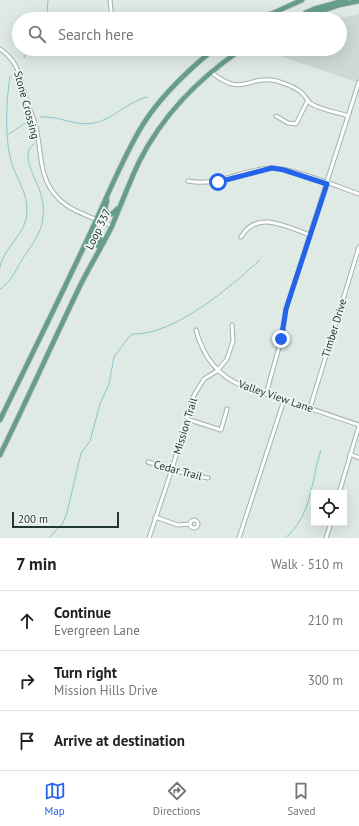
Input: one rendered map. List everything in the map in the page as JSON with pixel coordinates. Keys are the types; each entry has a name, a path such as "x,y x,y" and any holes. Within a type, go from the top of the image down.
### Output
{"main road":[{"path":"275,12 302,0"},
{"path":"309,12 314,9 346,0"},
{"path":"318,12 339,5 359,1"},
{"name":"Loop 337","path":"0,420 88,239 110,187 139,130 156,106 174,85 206,56"},
{"name":"Loop 337","path":"0,456 96,254 112,226 119,206 140,161 162,125 180,101 211,72 233,56"},
{"path":"110,187 106,205 106,213 109,215 112,214 119,206"},
{"path":"88,239 94,232 100,235 96,254"}],"street":[{"path":"110,0 111,12"},
{"name":"Stone Crossing","path":"0,49 10,57 20,74 25,97 36,128 40,162 50,188 59,200 66,205 112,226"},
{"path":"211,72 230,85 244,85 269,80 285,84 298,89 308,100 317,106 348,116"},
{"path":"266,394 283,333 286,309 359,82"},
{"path":"276,116 288,123 296,124 308,100"},
{"path":"188,181 212,183 272,168 284,170 359,194"},
{"path":"241,237 249,226 265,221 310,235"},
{"name":"Timber Drive","path":"310,408 359,247"},
{"name":"Mission Trail","path":"148,538 172,469 196,389 204,379 217,371 231,350 233,341 232,325"},
{"name":"Valley View Lane","path":"196,330 204,352 217,371 237,384 359,425"},
{"path":"239,538 284,400"},
{"path":"187,418 221,430 227,409"},
{"path":"340,490 359,425"},
{"path":"350,454 359,458"},
{"name":"Cedar Trail","path":"148,462 208,478"},
{"path":"155,518 178,525 190,524"},
{"path":"326,538 330,526"}],"shaded area":[{"path":"359,14 359,83 280,56 347,56 347,17"}],"waterway":[{"path":"47,12 48,0"},
{"path":"0,267 6,253 20,233 26,219 27,210 24,193 13,167 8,146 7,110 10,76"},
{"path":"40,117 87,124 94,123 101,121 140,99 147,97"},
{"path":"9,134 25,123"},
{"path":"0,289 12,276 36,239 41,228 43,211 42,200 28,161 30,148 34,144"},
{"path":"49,538 63,523 67,513 81,453 90,441 100,404 109,384 114,357 128,338 133,334 149,332 166,327 201,308 218,296 260,260"},
{"path":"285,538 301,520 306,509 321,450"}],"route":[{"path":"218,182 259,170 276,168 327,184 286,309 281,339"}]}
